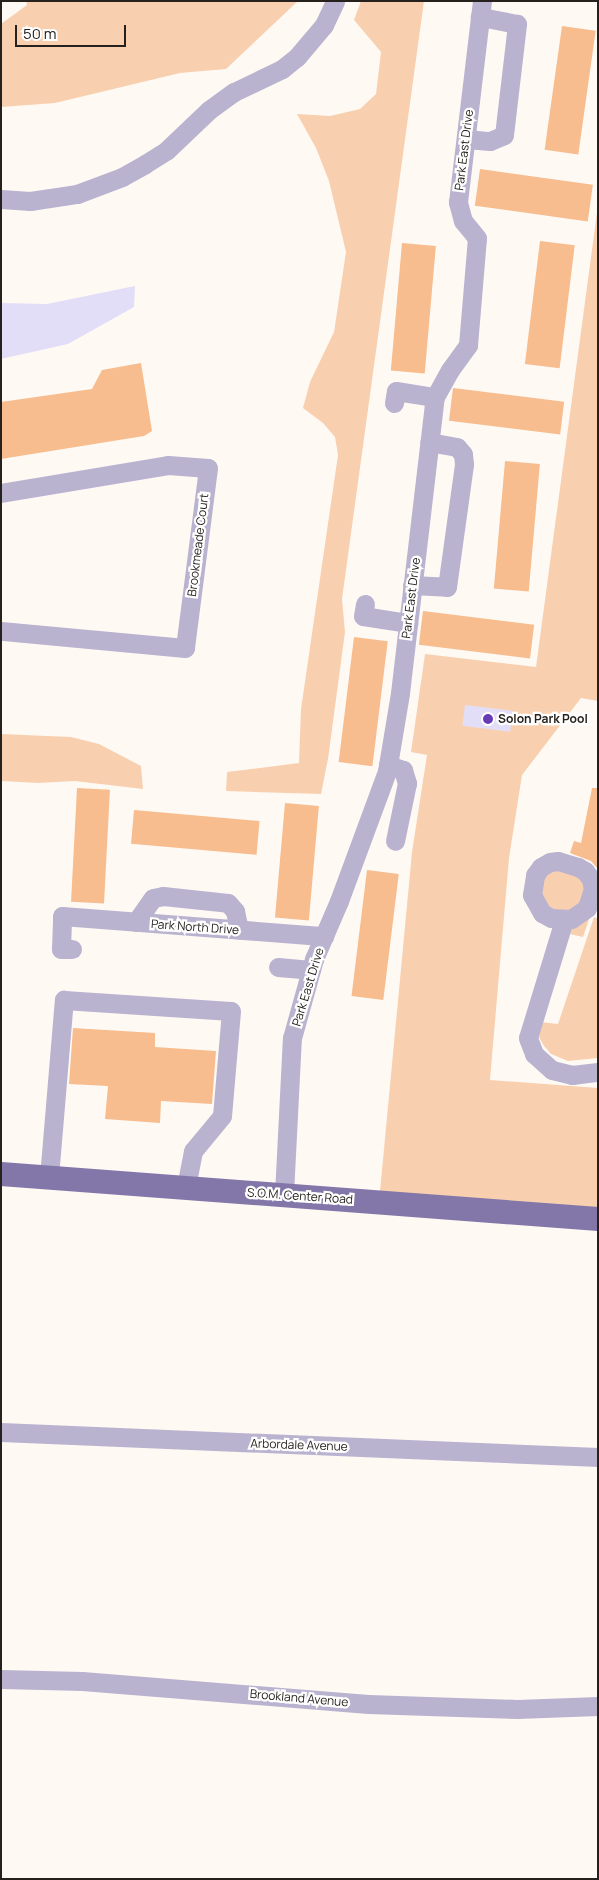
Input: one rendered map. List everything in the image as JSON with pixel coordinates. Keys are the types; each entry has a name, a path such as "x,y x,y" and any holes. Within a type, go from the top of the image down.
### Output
{"main road":[{"name":"S.O.M. Center Road","path":"1,1174 598,1219"}],"street":[{"path":"1,200 30,201 77,194 122,177 145,164 167,150 209,110 234,92 282,69 298,57 324,26 335,1"},
{"path":"466,139 490,141 504,135 517,24 478,8"},
{"name":"Park East Drive","path":"284,1194 292,1038 311,970 353,864 388,765 408,622 435,397 450,370 468,345 476,238 450,200 466,139 461,116 478,8"},
{"path":"394,403 396,391 435,397"},
{"path":"412,585 447,587 464,464 463,454 458,448 429,442"},
{"name":"Brookmeade Court","path":"1,493 168,465 208,468 185,648 1,631"},
{"path":"365,604 363,616 408,622"},
{"path":"388,765 403,770 406,784 395,841"},
{"path":"136,922 153,898 163,896 228,902 235,911 239,930"},
{"name":"Park North Drive","path":"72,949 61,949 62,916 324,936"},
{"path":"564,920 528,1038 534,1054 552,1070 572,1075 598,1072"},
{"path":"278,967 311,970"},
{"path":"49,1177 64,1000 231,1011 222,1116 193,1151 186,1187"},
{"name":"Arbordale Avenue","path":"1,1432 598,1457"},
{"name":"Brookland Avenue","path":"1,1679 82,1681 368,1704 517,1708 598,1706"}],"shaded area":[{"path":"26,1 298,1 226,69 180,73 55,103 1,107 1,24 27,5"},
{"path":"361,1 424,1 342,599 345,632 328,759 321,794 226,791 227,772 299,763 301,709 338,455 335,437 323,423 303,408 310,382 334,332 346,252 329,181 316,148 297,114 330,116 360,109 376,94 381,52 354,20"},
{"path":"598,205 598,701 581,698 522,775 509,858 490,1080 598,1088 598,1219 379,1202 412,852 427,755 411,752 425,654 536,667"},
{"path":"135,286 134,307 68,344 1,359 1,303 47,304"},
{"name":"Solon Park Pool","path":"465,705 513,711 510,732 462,726"},
{"path":"1,734 71,737 99,744 141,766 143,789 75,781 38,783 1,781"},
{"path":"559,865 585,881 584,901 564,914 543,904 540,880"},
{"path":"598,893 583,937 570,934 574,921"},
{"path":"594,917 598,919 598,1058 568,1061 551,1054 544,1046 539,1037 540,1022 558,1024"}],"building":[{"path":"562,26 596,31 578,155 545,150"},
{"path":"480,169 593,185 588,222 475,206"},
{"path":"540,241 575,245 560,368 525,364"},
{"path":"402,243 436,246 425,373 391,371"},
{"path":"141,363 152,431 144,436 1,459 1,402 92,389 102,370"},
{"path":"453,388 564,402 560,434 449,421"},
{"path":"505,461 540,464 529,592 494,589"},
{"path":"423,611 534,625 530,658 419,645"},
{"path":"354,637 388,641 372,766 339,762"},
{"path":"77,788 110,790 104,904 71,902"},
{"path":"592,788 598,788 598,869 591,861 570,853 574,841 581,843"},
{"path":"285,803 319,806 309,921 275,918"},
{"path":"134,810 260,821 257,855 131,844"},
{"path":"367,870 399,874 383,1000 352,996"},
{"path":"73,1028 155,1033 155,1047 216,1051 212,1104 161,1101 160,1123 105,1119 108,1086 69,1084"}],"place":[{"name":"Solon Park Pool","path":"488,719"}]}
